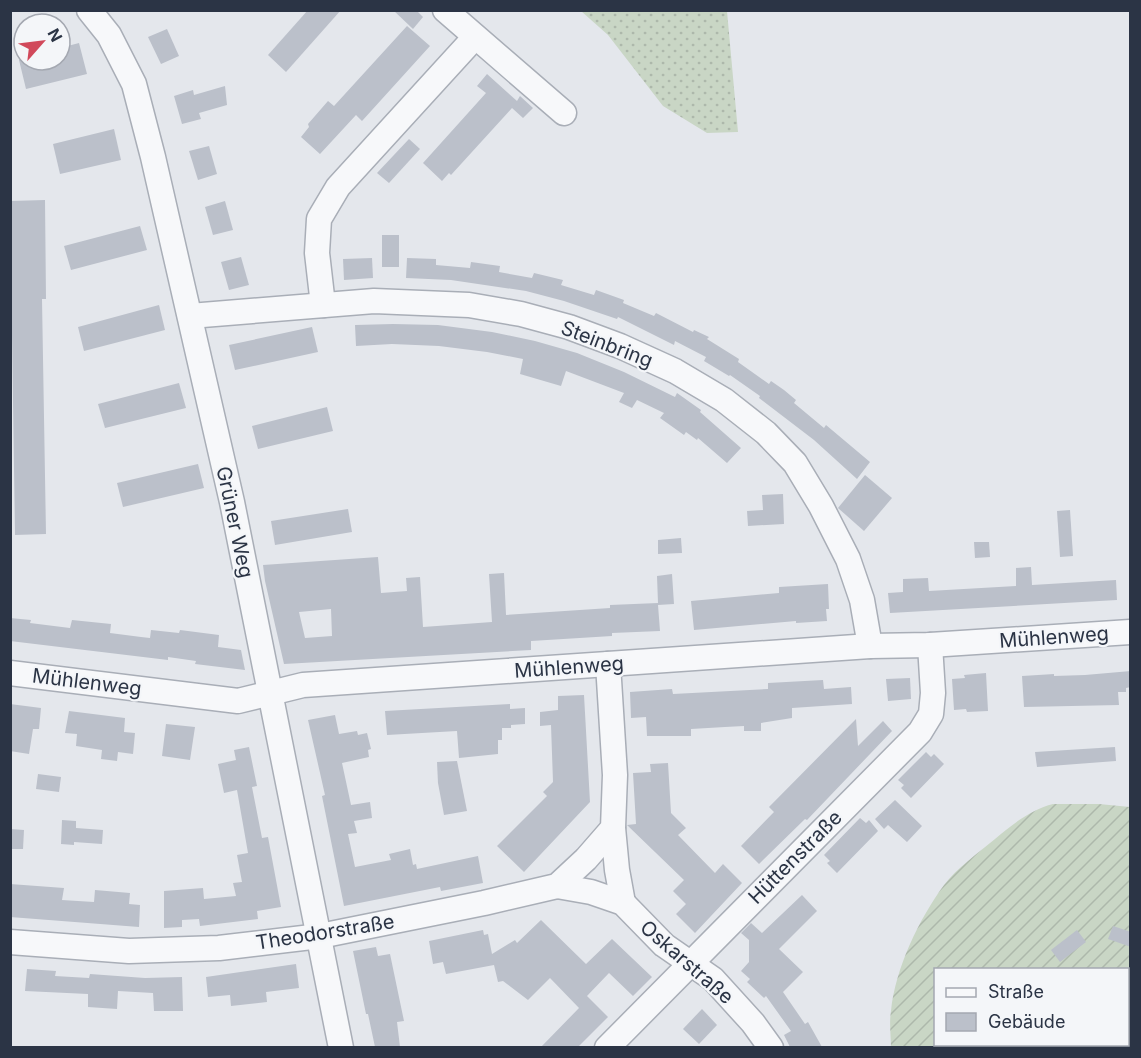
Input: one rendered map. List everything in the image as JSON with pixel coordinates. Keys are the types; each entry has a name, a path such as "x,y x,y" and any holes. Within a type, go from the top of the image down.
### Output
{"street":[{"name":"Grüner Weg","path":"89,10 109,35 134,84 232,502 341,1047"},
{"path":"445,10 564,113"},
{"path":"323,305 317,253 319,219 338,187 475,37"},
{"name":"Steinbring","path":"190,316 374,301 469,305 520,314 569,327 620,346 675,371 724,400 766,433 795,463 821,506 848,559 862,600 870,646"},
{"name":"Mühlenweg","path":"10,673 238,701 303,685 870,646 930,645 1131,632"},
{"name":"Hüttenstraße","path":"607,1047 920,732 931,714 933,693 930,645"},
{"path":"608,664 615,775 613,828 623,903"},
{"name":"Theodorstraße","path":"10,942 129,951 219,948 320,936 556,886 586,859 613,828"},
{"name":"Oskarstraße","path":"556,886 591,892 623,903 663,945 713,979 753,1023 771,1047"}],"green space":[{"path":"581,11 727,11 738,132 707,133 663,106 608,35"},
{"path":"1053,804 1130,807 1130,1047 891,1048 890,1016 897,978 926,913 949,879 1015,823"}],"building":[{"path":"308,10 341,10 286,72 268,55"},
{"path":"393,10 416,10 423,17 413,29"},
{"path":"407,26 430,46 362,121 356,115 320,154 301,137 309,127 308,124 328,101 334,106"},
{"path":"167,29 179,56 161,64 148,37"},
{"path":"79,43 87,74 26,89 22,72 72,72 72,45"},
{"path":"487,74 517,101 520,96 533,108 523,118 512,108 451,175 449,173 442,181 423,163 486,93 477,86"},
{"path":"225,86 227,105 199,113 201,119 182,124 174,96 193,90 194,95"},
{"path":"114,129 121,160 60,174 53,144"},
{"path":"409,139 420,149 389,183 377,173"},
{"path":"209,146 217,174 198,180 189,151"},
{"path":"45,200 46,299 42,299 46,534 15,535 10,201"},
{"path":"225,201 233,230 213,235 205,207"},
{"path":"140,226 147,250 71,270 64,246"},
{"path":"382,235 399,235 399,267 382,267"},
{"path":"241,257 249,285 229,290 221,262"},
{"path":"372,258 373,278 344,280 343,259"},
{"path":"407,258 436,259 436,265 470,268 471,262 500,266 499,272 532,278 534,273 563,280 561,285 594,295 596,290 624,300 623,303 654,316 656,313 693,332 694,330 709,337 707,339 739,359 738,362 769,384 771,381 784,390 796,400 794,403 824,428 826,425 870,462 857,479 814,440 759,398 760,396 730,375 704,361 706,357 675,341 674,345 618,317 617,319 526,291 451,280 406,278"},
{"path":"159,305 165,330 84,351 78,327"},
{"path":"355,325 438,325 492,332 577,353 624,372 675,397 677,393 701,410 700,412 741,448 727,463 698,438 697,440 686,432 684,435 660,418 664,413 637,400 632,408 619,402 624,393 566,371 561,386 520,374 523,359 439,346 392,344 356,346"},
{"path":"312,327 318,352 235,370 229,345"},
{"path":"179,383 186,408 105,428 98,404"},
{"path":"327,407 333,431 258,449 252,426"},
{"path":"198,464 204,488 123,507 117,483"},
{"path":"865,475 892,498 864,531 838,508"},
{"path":"783,494 784,524 748,526 747,511 763,510 762,495"},
{"path":"348,509 352,532 275,545 271,521"},
{"path":"1070,510 1073,556 1060,557 1057,511"},
{"path":"681,538 682,553 658,554 658,540"},
{"path":"974,542 989,542 990,557 975,558"},
{"path":"378,557 381,593 407,591 406,578 420,577 423,627 492,622 489,574 504,573 506,615 658,603 657,576 672,574 674,604 658,605 660,631 531,641 531,650 284,664 263,565","holes":["331,609 332,636 305,638 299,612"]},
{"path":"1031,567 1032,585 1116,580 1117,600 890,613 888,593 903,592 903,579 928,578 929,591 1016,586 1016,568"},
{"path":"828,584 827,621 796,623 796,621 694,630 691,601 779,593 779,587"},
{"path":"10,618 70,628 72,620 111,624 110,633 150,638 151,630 179,633 180,630 219,635 218,647 241,650 245,670 195,664 196,661 168,657 168,660 10,641"},
{"path":"1131,671 1131,687 1126,688 1126,692 1118,692 1119,705 1024,707 1022,676 1085,675"},
{"path":"986,673 988,711 954,710 952,679 965,678 964,675"},
{"path":"910,678 911,699 888,701 886,679"},
{"path":"823,680 824,689 851,687 852,704 792,708 792,718 761,723 761,731 744,731 744,726 691,729 691,736 647,736 646,717 631,718 630,692 672,689 673,694 768,689 768,683"},
{"path":"584,695 590,802 524,872 497,846 547,796 543,792 553,782 551,725 540,726 540,712 558,710 558,696"},
{"path":"10,704 41,708 39,729 33,729 29,754 10,751"},
{"path":"510,704 510,709 525,708 525,724 502,728 502,740 498,740 498,754 459,758 457,731 387,735 385,711"},
{"path":"69,711 125,718 124,732 135,733 133,754 118,752 117,761 101,759 102,750 76,746 77,734 65,733"},
{"path":"335,715 339,734 357,731 358,735 367,733 371,749 368,750 369,757 342,763 351,805 370,802 372,818 354,821 357,833 348,834 355,867 391,860 389,854 410,849 413,865 416,864 417,869 478,856 483,883 441,891 440,887 344,906 322,796 325,795 308,720"},
{"path":"856,719 858,746 883,721 892,731 807,820 805,819 759,864 741,846 774,812 769,807"},
{"path":"166,724 195,727 190,760 162,756"},
{"path":"249,747 257,786 252,787 262,838 268,837 281,907 257,911 258,919 200,926 199,919 182,920 182,927 164,928 164,891 203,888 204,899 236,896 233,883 242,882 237,855 248,853 237,790 224,793 218,764 236,760 234,750"},
{"path":"1115,747 1116,761 1037,767 1035,752"},
{"path":"926,752 931,757 934,754 944,764 911,798 901,788 904,785 898,780"},
{"path":"457,761 467,811 444,815 437,762"},
{"path":"668,763 671,813 686,828 678,835 715,873 723,864 742,883 695,933 676,914 686,904 673,891 684,880 627,825 636,824 633,773 651,772 650,764"},
{"path":"38,774 61,777 59,792 36,789"},
{"path":"895,800 922,826 907,842 888,825 884,829 875,819"},
{"path":"860,818 866,823 869,820 878,831 837,873 827,863 830,861 824,855"},
{"path":"62,820 76,821 76,828 103,830 102,844 74,842 74,845 61,844"},
{"path":"10,829 24,830 23,849 10,849"},
{"path":"10,884 64,888 62,900 94,902 95,890 130,893 129,904 140,905 139,927 10,917"},
{"path":"802,895 817,911 779,949 803,972 783,992 805,1024 808,1022 822,1047 790,1047 784,1035 791,1031 766,996 764,998 747,982 750,979 741,971 749,962 749,940 741,933 751,923 762,933"},
{"path":"541,920 586,964 612,939 652,977 633,996 609,973 587,996 608,1017 578,1047 541,1047 579,1008 550,978 528,1000 503,981 498,982 494,965 446,974 443,962 433,964 429,941 483,930 484,935 488,934 492,954 515,940 517,943"},
{"path":"1113,926 1131,932 1131,947 1108,939"},
{"path":"1077,930 1086,942 1060,962 1051,950"},
{"path":"376,947 378,956 390,954 404,1021 397,1022 400,1047 375,1047 368,1014 366,1014 353,951"},
{"path":"296,964 299,988 266,992 267,1002 231,1006 230,995 208,997 206,977"},
{"path":"27,969 56,971 55,976 89,978 90,974 145,978 182,977 183,1011 154,1011 153,993 118,991 117,1009 88,1007 88,994 25,991"},
{"path":"702,1009 717,1025 699,1044 683,1029"}]}
